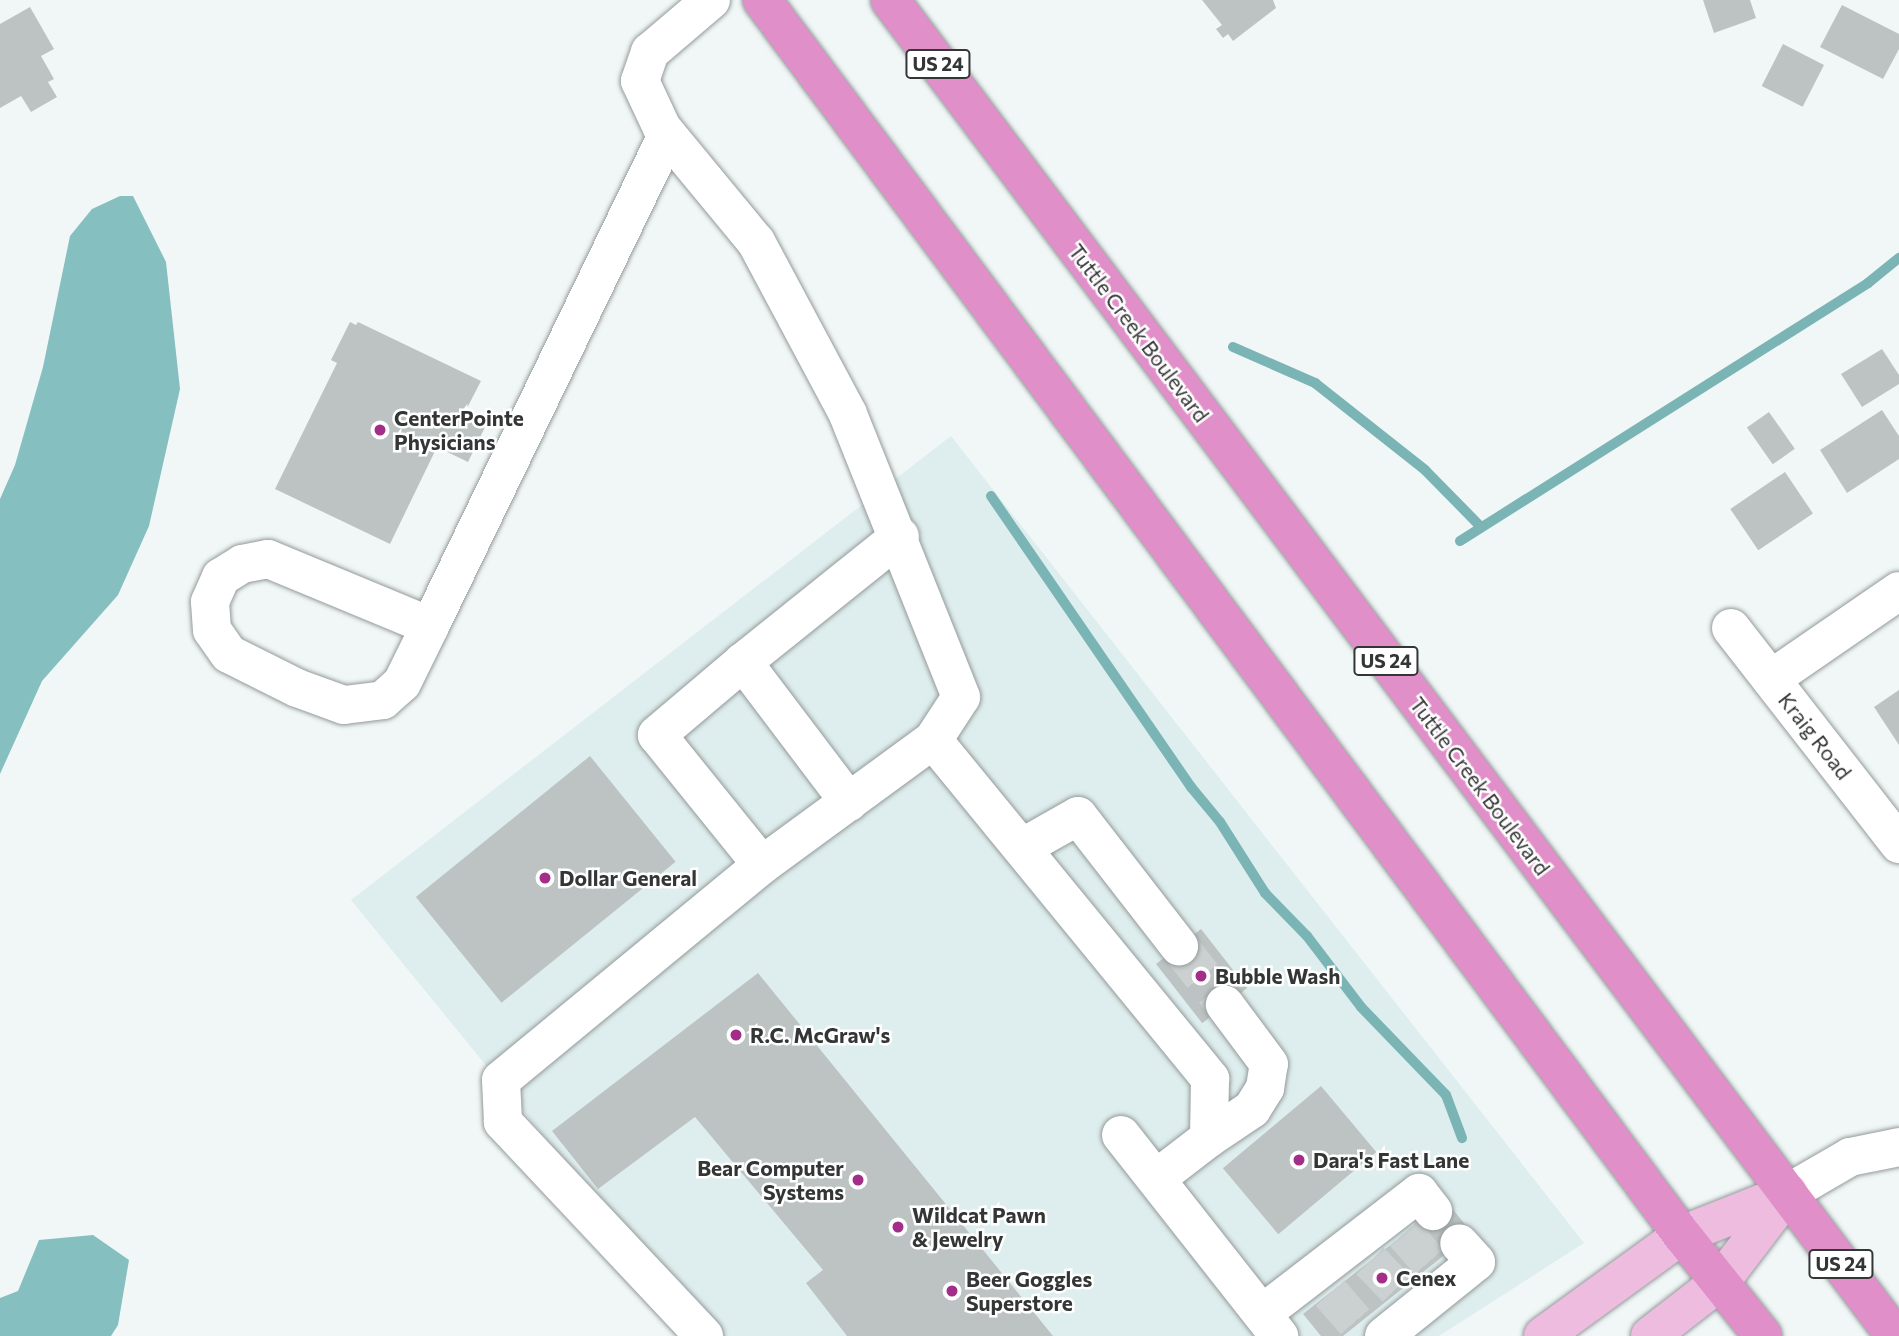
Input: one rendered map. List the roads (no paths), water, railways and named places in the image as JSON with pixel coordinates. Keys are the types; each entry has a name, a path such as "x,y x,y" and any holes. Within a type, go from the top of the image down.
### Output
{"highway":[{"path":"762,0 1682,1235 1763,1336"},
{"name":"Tuttle Creek Boulevard","path":"890,0 1895,1336"}],"main road":[{"path":"1543,1336 1682,1235 1788,1193"},
{"path":"1650,1336 1721,1281 1788,1193"}],"street":[{"path":"704,1336 503,1122 501,1080 762,865 933,740 961,698 900,536 848,414 756,242 667,135 640,81 650,52 711,0"},
{"path":"430,626 268,559 242,564 221,577 210,602 212,630 229,654 297,688 344,705 383,700 402,683 430,626 667,135"},
{"path":"762,865 657,734 900,536"},
{"path":"1771,679 1899,591"},
{"name":"Kraig Road","path":"1731,628 1899,844"},
{"path":"743,662 849,802"},
{"path":"933,740 1210,1079 1209,1138"},
{"path":"1023,847 1078,816 1179,946"},
{"path":"1157,1178 1252,1109 1265,1088 1269,1064 1225,1005"},
{"path":"1121,1135 1271,1324 1362,1252 1409,1219"},
{"path":"1788,1193 1850,1157 1899,1147"},
{"path":"1370,1332 1446,1264"}],"waterway":[{"path":"1460,541 1868,283 1899,258"},
{"path":"1233,347 1315,383 1425,470 1480,526"},
{"path":"991,496 1191,787 1220,822 1265,893 1307,936 1361,1007 1446,1095 1462,1138"}],"tunnel":[{"path":"1179,946 1225,1005"},
{"path":"1404,1233 1432,1265"},
{"path":"1370,1261 1399,1291"},
{"path":"1330,1293 1357,1324"}],"place":[{"name":"CenterPointe Physicians","path":"380,430"},
{"name":"Dollar General","path":"545,878"},
{"name":"Bubble Wash","path":"1201,976"},
{"name":"R.C. McGraw's","path":"736,1035"},
{"name":"Dara's Fast Lane","path":"1299,1160"},
{"name":"Bear Computer Systems","path":"858,1180"},
{"name":"Wildcat Pawn & Jewelry","path":"898,1227"},
{"name":"Cenex","path":"1382,1278"},
{"name":"Beer Goggles Superstore","path":"952,1291"}]}
